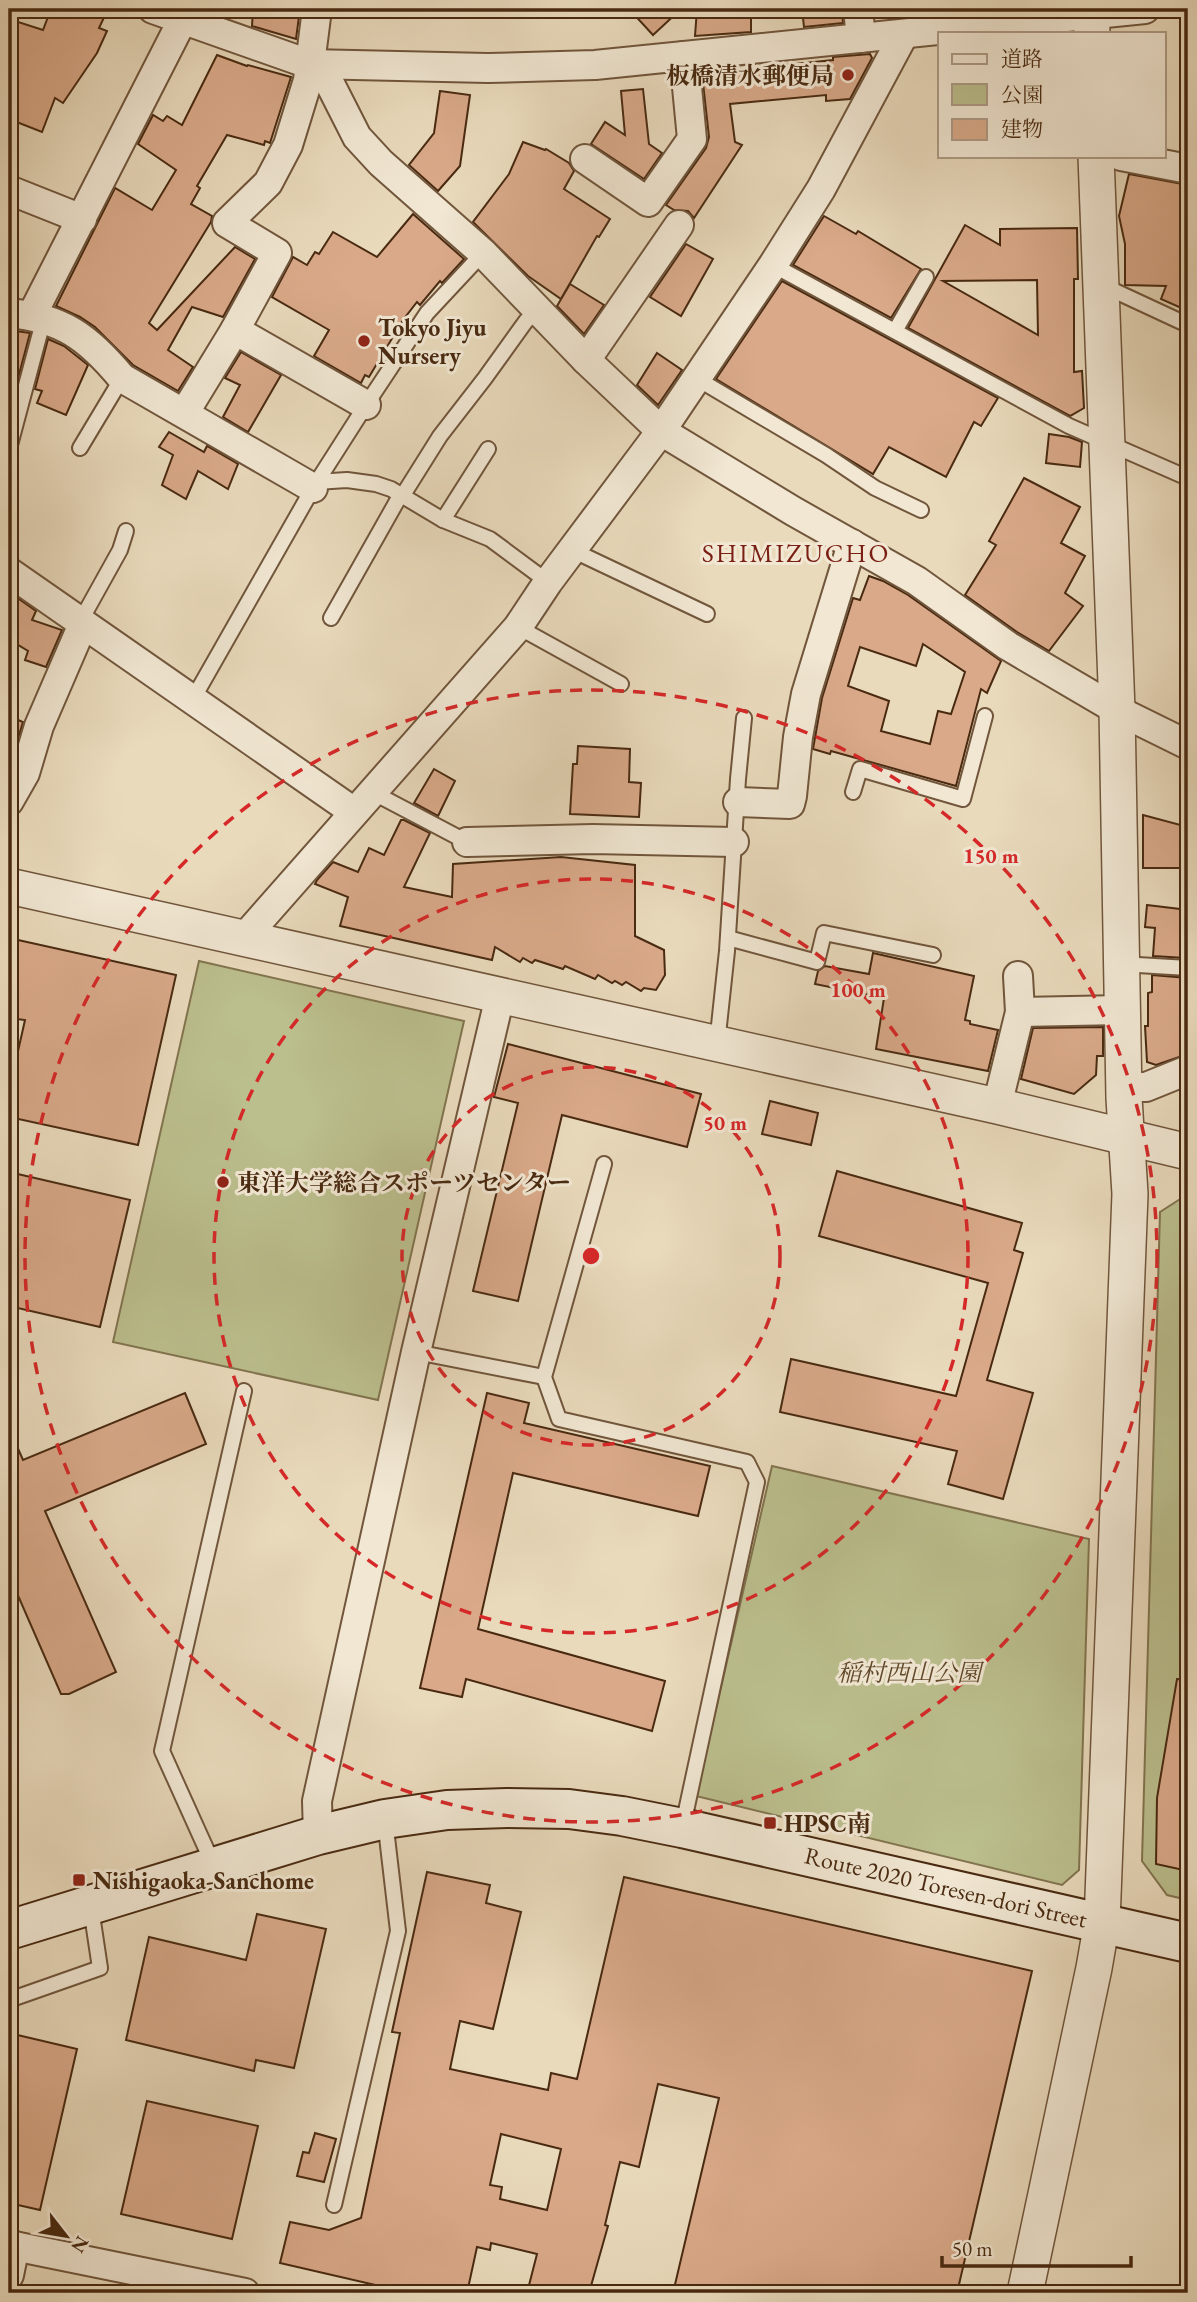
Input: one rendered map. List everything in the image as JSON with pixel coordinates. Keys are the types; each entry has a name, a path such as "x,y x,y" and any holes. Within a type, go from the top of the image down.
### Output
{"main road":[{"name":"Route 2020 Toresen-dori Street","path":"9,1930 318,1835 385,1819 447,1810 508,1808 569,1809 682,1828 1188,1943"}],"street":[{"path":"153,9 195,18 309,64 326,74 357,137 380,163 483,253 586,360 662,431 793,511 917,581 1009,646 1117,710 1188,745"},
{"path":"185,412 235,330 277,253 227,223 268,184 288,145 308,80 317,9"},
{"path":"858,9 861,38"},
{"path":"309,64 488,68 595,65 904,34 951,24 1092,19 1145,9"},
{"path":"195,18 28,316 78,334 104,356 122,378 315,485"},
{"path":"243,939 519,627 548,582 662,431 773,265 821,189 904,34"},
{"path":"585,159 648,202 692,139 684,56"},
{"path":"1025,2293 1102,1922 1130,1194 1124,1087 1117,710 1096,158"},
{"path":"1131,158 1188,169"},
{"path":"9,190 82,219"},
{"path":"586,360 679,225"},
{"path":"235,330 366,405"},
{"path":"738,802 790,804 806,694 852,544"},
{"path":"9,572 192,699 363,802"},
{"path":"9,801 25,773 39,726 82,623"},
{"path":"467,842 581,839 734,842"},
{"path":"9,886 997,1106 1188,1152"},
{"path":"997,1106 1020,1012 1018,976"},
{"path":"318,1835 317,1801 416,1352 500,996"},
{"path":"1020,1012 1122,1010"},
{"path":"1124,1087 1146,1087 1188,1070"},
{"path":"9,2275 12,2245 126,2270 181,2286 245,2293"}],"lane":[{"path":"192,699 315,485 366,405 427,313 483,253"},
{"path":"773,265 1069,426 1188,478"},
{"path":"895,331 926,276"},
{"path":"1100,284 1188,324"},
{"path":"331,618 402,495 440,436 526,321 538,310"},
{"path":"9,449 28,316"},
{"path":"80,448 122,378"},
{"path":"696,378 874,488 921,510"},
{"path":"443,520 488,449"},
{"path":"315,485 347,480 376,484 402,495 443,520 490,539 548,582"},
{"path":"82,623 120,550 126,531"},
{"path":"572,550 706,614"},
{"path":"519,627 621,684"},
{"path":"853,792 860,769 963,799 985,716"},
{"path":"717,1044 728,938 744,718"},
{"path":"363,802 467,842"},
{"path":"728,938 817,962 824,933 933,955"},
{"path":"1121,964 1188,968"},
{"path":"604,1164 544,1377 559,1419 747,1462 757,1482 682,1828"},
{"path":"416,1352 544,1377"},
{"path":"214,1865 162,1751 244,1391"},
{"path":"334,2205 398,1931 385,1819"},
{"path":"9,2000 100,1968 90,1903"}],"green space":[{"name":"東洋大学総合スポーツセンター","path":"199,961 464,1021 378,1400 113,1342"},
{"path":"1188,1194 1188,1900 1167,1895 1142,1861 1160,1212"},
{"name":"稲村西山公園","path":"772,1466 1089,1539 1079,1870 1062,1885 696,1796"}],"building":[{"path":"51,9 108,9 99,28 107,31 97,53 63,103 55,98 42,132 9,119 9,19 43,30"},
{"path":"253,9 300,9 296,39 252,26"},
{"path":"629,9 681,9 653,35"},
{"path":"697,9 751,9 751,32 695,36"},
{"path":"802,9 842,9 843,23 804,27"},
{"path":"870,54 872,58 850,99 826,101 826,95 730,104 735,142 742,145 694,218 688,211 674,210 666,205 706,148 709,137 702,74"},
{"path":"217,55 291,77 270,143 265,141 264,145 227,135 197,186 200,188 191,204 212,216 211,222 149,323 157,330 235,247 255,259 223,317 192,307 168,350 193,367 178,391 133,365 95,327 56,306 115,188 152,210 176,170 138,144 153,115 163,121 167,116 182,125"},
{"path":"643,89 649,144 662,153 644,179 591,144 605,122 625,135 621,91"},
{"path":"440,91 470,95 460,166 438,191 409,165 434,133"},
{"path":"523,142 546,149 569,163 574,171 564,189 610,219 599,237 597,236 561,299 528,276 473,222 509,174"},
{"path":"1129,174 1188,185 1188,311 1161,299 1166,286 1125,285 1125,244 1119,216"},
{"path":"413,214 464,259 442,283 440,281 420,305 417,302 369,377 365,375 361,383 314,356 329,330 272,297 293,257 307,265 315,252 319,254 333,232 377,257"},
{"path":"824,216 856,234 858,231 921,269 891,318 793,265"},
{"path":"965,225 1000,245 1000,229 1077,228 1074,372 1082,371 1084,408 1070,416 908,328","holes":["1037,280 1038,335 943,281"]},
{"path":"686,244 713,259 681,316 650,297"},
{"path":"782,281 998,398 981,426 974,422 946,477 889,447 873,474 716,379"},
{"path":"570,284 604,305 584,334 557,306"},
{"path":"9,330 30,333 16,386 9,384"},
{"path":"48,339 64,346 88,365 66,415 37,403 42,391 35,389"},
{"path":"241,352 281,375 248,432 223,417 240,385 225,378"},
{"path":"657,353 682,370 658,405 637,385"},
{"path":"169,432 204,452 207,446 238,464 228,489 198,471 186,499 162,485 173,455 159,447"},
{"path":"1049,434 1082,442 1080,467 1046,463"},
{"path":"1024,478 1080,507 1061,543 1085,556 1065,593 1083,606 1049,651 965,595 996,545 989,541"},
{"path":"869,576 883,581 908,595 1001,661 987,693 981,689 956,786 831,751 830,754 813,749 822,698 853,598 860,600","holes":["923,644 965,672 951,714 938,711 930,744 881,731 889,701 848,686 860,647 916,666"]},
{"path":"9,592 36,611 32,620 62,630 46,667 25,660 28,651 18,645 9,661"},
{"path":"9,716 23,722 9,768"},
{"path":"578,746 630,749 629,782 641,783 639,817 570,814 573,764 577,764"},
{"path":"434,769 455,781 438,816 414,803"},
{"path":"1143,815 1188,827 1188,868 1143,868"},
{"path":"401,820 430,833 404,887 452,897 453,864 561,857 635,865 635,936 664,950 665,975 656,990 644,988 641,991 626,982 622,985 615,981 612,983 598,975 595,979 565,966 563,969 535,960 532,963 523,958 520,962 495,947 492,960 340,926 348,897 315,884 317,880 333,862 358,872 369,848 384,855"},
{"path":"1147,905 1188,910 1185,958 1153,956 1155,928 1145,927"},
{"path":"9,938 176,975 138,1145 9,1117 9,1091 25,1020 9,1018"},
{"path":"873,953 974,976 965,1020 970,1021 970,1024 998,1030 988,1071 876,1049 884,998 815,984 818,971 825,966 869,974"},
{"path":"1152,975 1188,978 1188,1054 1156,1065 1147,1062 1145,1026 1148,1026 1148,993 1152,992"},
{"path":"1103,1027 1103,1056 1097,1056 1096,1075 1074,1094 1021,1079 1033,1028"},
{"path":"508,1044 701,1094 687,1147 562,1115 518,1301 473,1291 518,1103 494,1097"},
{"path":"770,1101 818,1113 811,1145 762,1134"},
{"path":"837,1171 1022,1223 1014,1250 1023,1253 987,1380 1033,1393 1003,1499 948,1484 957,1451 780,1412 791,1359 956,1396 988,1283 819,1236"},
{"path":"9,1172 130,1200 100,1327 9,1306"},
{"path":"185,1393 206,1444 45,1511 116,1672 69,1694 61,1694 9,1575 9,1428 23,1460"},
{"path":"487,1393 529,1403 524,1423 710,1466 698,1516 513,1473 478,1629 665,1681 652,1731 466,1679 462,1697 420,1688"},
{"path":"1177,1679 1188,1680 1188,1871 1156,1864 1157,1798"},
{"path":"427,1872 490,1885 486,1903 521,1912 493,2029 460,2021 450,2069 548,2090 551,2073 577,2079 624,1877 1032,1971 957,2293 673,2293 719,2098 658,2084 639,2167 620,2162 605,2225 608,2226 589,2293 527,2293 537,2254 491,2243 490,2250 477,2247 467,2293 410,2293 280,2263 290,2222 329,2230 361,2218 400,2033 392,2032","holes":["501,2134 561,2149 547,2210 500,2199 502,2187 490,2185"]},
{"path":"257,1914 326,1929 294,2068 256,2060 254,2071 126,2040 149,1937 246,1960"},
{"path":"9,2033 77,2049 40,2210 9,2203"},
{"path":"147,2101 258,2126 232,2239 121,2214"},
{"path":"315,2133 336,2139 324,2182 297,2176 303,2152 309,2153"}],"place":[{"name":"板橋清水郵便局","path":"848,75"},
{"name":"Tokyo Jiyu Nursery","path":"364,341"},
{"name":"東洋大学総合スポーツセンター","path":"223,1182"},
{"name":"HPSC南","path":"770,1823"},
{"name":"Nishigaoka-Sanchome","path":"79,1880"}],"district":[{"name":"SHIMIZUCHO","path":"796,553"}]}
